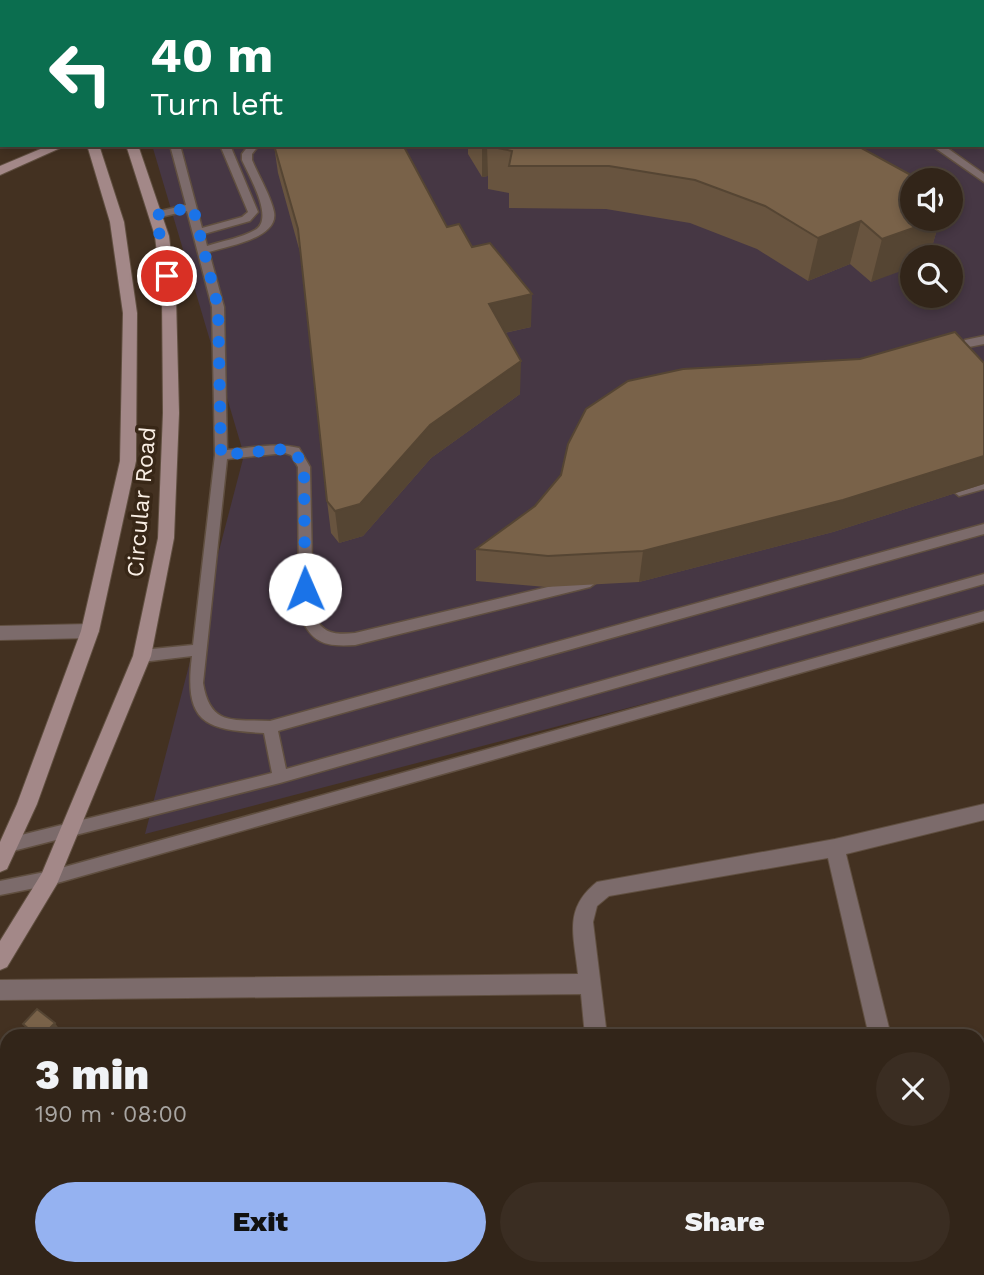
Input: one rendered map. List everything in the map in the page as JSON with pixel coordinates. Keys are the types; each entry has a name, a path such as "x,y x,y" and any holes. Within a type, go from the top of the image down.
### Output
{"street":[{"path":"0,171 56,147"},
{"name":"Circular Road","path":"0,863 90,631 128,461 130,313 117,222 94,147"},
{"name":"Circular Road","path":"0,960 50,878 142,656 166,538 171,413 169,298 165,255 156,215 133,147"},
{"path":"0,633 90,631"},
{"path":"595,1029 583,922 588,901 604,888 835,848 984,812"},
{"path":"835,848 878,1029"},
{"path":"0,990 590,984"}],"lane":[{"path":"176,147 201,232 218,307 221,455 199,650 197,698 204,714 225,724 270,727 984,529"},
{"path":"201,232 246,219 253,212 226,147"},
{"path":"205,250 260,232 268,223 269,212 247,160 247,153 252,147"},
{"path":"939,147 984,179"},
{"path":"156,215 193,207"},
{"path":"969,343 984,340"},
{"path":"221,455 285,449 295,452 301,459 304,467 306,613 312,630 325,640 355,639 609,577"},
{"path":"944,494 984,484"},
{"path":"9,845 280,777 984,579"},
{"path":"0,888 50,878 984,616"},
{"path":"142,656 199,650"},
{"path":"270,727 280,777"}],"shaded area":[{"path":"153,147 984,147 984,615 145,834 244,455"}],"building":[{"path":"275,147 404,147 447,227 459,224 472,247 490,243 532,294 489,304 521,361 430,425 360,504 335,511 327,501 298,229"},
{"path":"492,147 860,147 900,169 900,231 905,231 882,239 861,221 818,238 765,206 695,180 609,166 509,166 512,151"},
{"path":"955,332 984,363 984,456 843,500 643,551 548,556 476,549 535,506 561,475 568,444 586,409 628,381 683,369 860,359"},
{"path":"37,1009 55,1023 49,1029 29,1029 23,1024"}],"route":[{"path":"167,276 162,236 156,215 193,207 218,307 221,455 285,449 295,452 301,459 304,467 305,589"}]}
